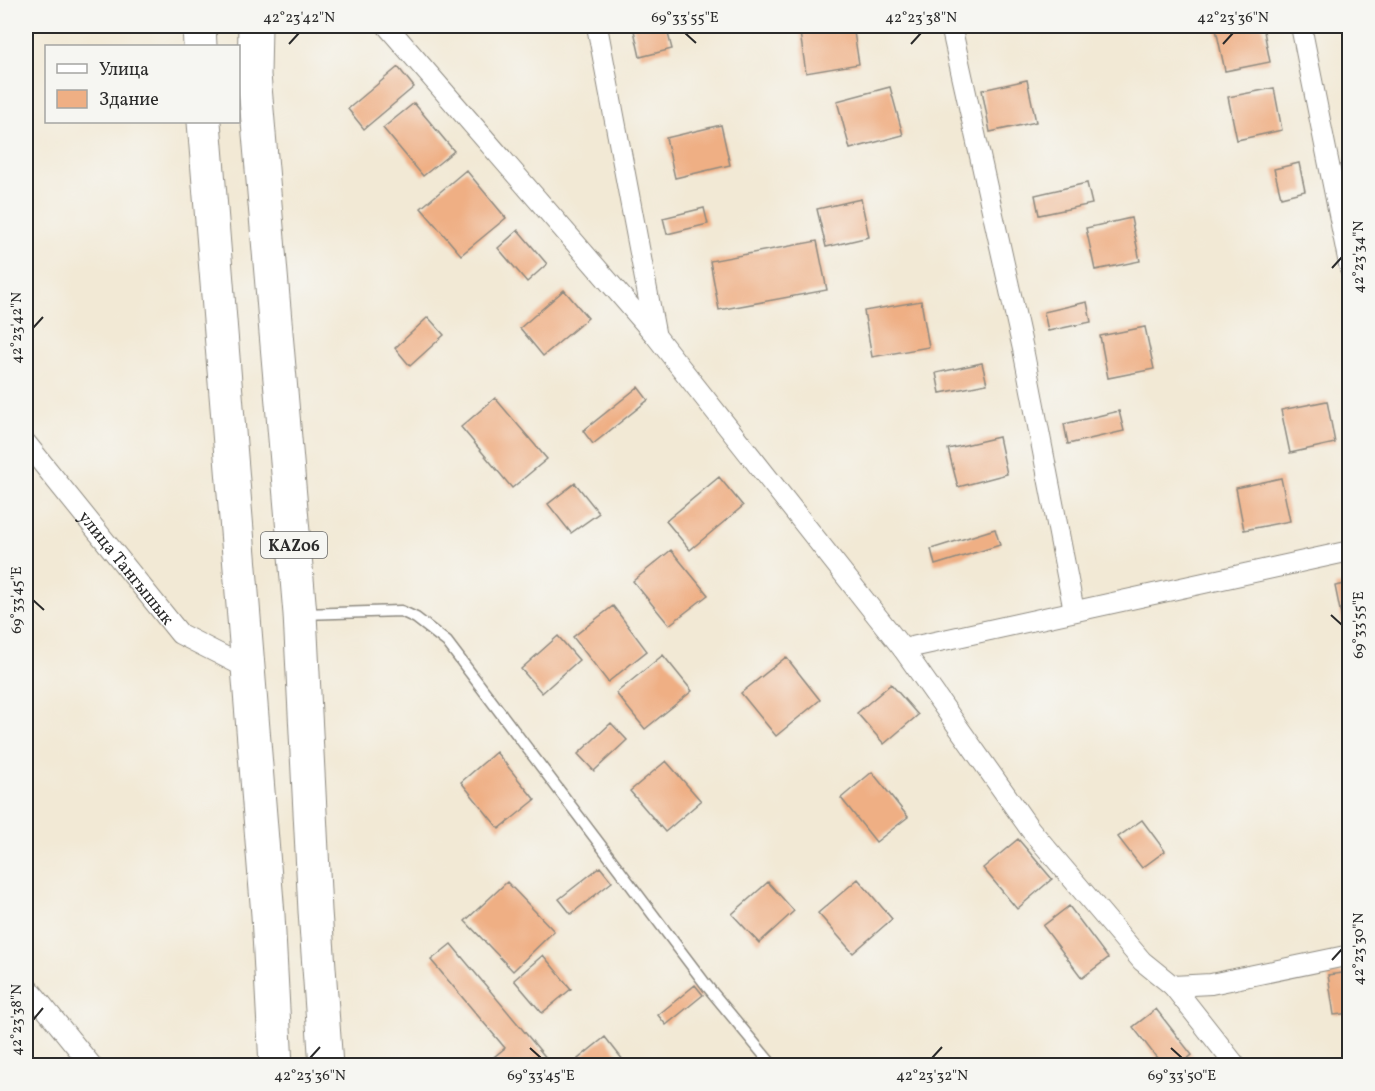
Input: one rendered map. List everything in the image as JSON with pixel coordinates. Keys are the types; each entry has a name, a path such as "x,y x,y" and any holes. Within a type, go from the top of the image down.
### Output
{"highway":[{"path":"199,26 200,45"},
{"name":"KАZ06","path":"255,26 255,87 300,614 315,911 326,1065"},
{"name":"KАZ06","path":"204,123 267,915 276,1065"}],"street":[{"path":"387,26 655,335 903,649 1030,829 1142,961 1173,986 1236,1065"},
{"path":"597,26 655,335"},
{"path":"951,26 1023,349 1074,611"},
{"path":"1301,26 1350,269"},
{"name":"улица Тангышык","path":"26,443 180,634 247,668"},
{"path":"903,649 1350,550"},
{"path":"1173,986 1211,984 1350,955"},
{"path":"26,985 92,1065"}],"lane":[{"path":"300,614 401,611 416,618 447,642 707,986 773,1065"}],"building":[{"path":"633,26 666,26 672,49 640,57"},
{"path":"799,26 853,26 859,64 806,73"},
{"path":"1047,26 1078,26 1078,27 1049,33"},
{"path":"1232,26 1263,26 1270,62 1225,71 1216,29"},
{"path":"398,67 414,87 364,129 348,109"},
{"path":"1027,80 1036,122 990,132 982,90"},
{"path":"890,87 903,135 850,149 837,101"},
{"path":"1274,88 1282,130 1237,140 1228,97"},
{"path":"414,103 454,151 423,176 383,128"},
{"path":"721,125 730,165 675,178 666,138"},
{"path":"1299,163 1305,191 1281,197 1274,169"},
{"path":"466,170 506,218 461,255 421,208"},
{"path":"1087,183 1092,204 1039,215 1035,195"},
{"path":"861,199 869,237 826,247 817,209"},
{"path":"704,208 708,224 667,234 663,218"},
{"path":"1131,218 1140,261 1095,270 1086,228"},
{"path":"518,230 547,264 527,282 498,248"},
{"path":"817,241 827,290 719,310 710,261"},
{"path":"564,290 588,318 543,356 520,328"},
{"path":"921,301 929,347 872,357 864,311"},
{"path":"1087,302 1091,322 1048,331 1044,312"},
{"path":"428,317 444,335 410,366 395,348"},
{"path":"1145,327 1154,369 1108,378 1100,336"},
{"path":"982,363 987,384 940,393 936,373"},
{"path":"638,387 648,400 593,444 583,431"},
{"path":"495,398 547,459 512,488 461,427"},
{"path":"1327,401 1335,443 1290,453 1281,410"},
{"path":"1119,411 1124,431 1068,444 1064,424"},
{"path":"999,437 1007,474 958,487 948,449"},
{"path":"719,477 743,506 690,550 666,521"},
{"path":"1281,478 1290,521 1244,530 1236,488"},
{"path":"575,483 599,513 571,533 548,504"},
{"path":"995,529 1000,545 935,565 931,549"},
{"path":"671,550 708,595 669,625 633,581"},
{"path":"1350,583 1350,624 1343,625 1335,586"},
{"path":"613,606 647,651 608,682 573,637"},
{"path":"558,636 579,660 542,693 521,669"},
{"path":"663,655 692,691 645,729 616,693"},
{"path":"786,657 820,700 776,736 741,693"},
{"path":"891,684 918,715 884,744 857,713"},
{"path":"611,723 627,740 594,771 578,754"},
{"path":"496,752 535,800 499,829 461,782"},
{"path":"666,761 701,801 665,832 630,791"},
{"path":"872,772 908,817 876,842 841,798"},
{"path":"1142,820 1165,851 1142,868 1118,837"},
{"path":"1018,839 1052,879 1017,909 983,868"},
{"path":"600,867 612,882 571,914 559,899"},
{"path":"858,879 892,919 853,953 818,913"},
{"path":"507,882 554,931 513,971 465,921"},
{"path":"768,882 794,911 759,943 732,914"},
{"path":"1069,906 1108,958 1082,978 1043,926"},
{"path":"451,944 553,1066 500,1066 494,1057 505,1048 431,960"},
{"path":"543,955 571,989 542,1013 514,980"},
{"path":"1350,972 1350,1013 1334,1015 1328,975"},
{"path":"695,985 703,995 666,1025 658,1015"},
{"path":"1156,1009 1192,1055 1178,1066 1163,1066 1133,1027"},
{"path":"605,1037 623,1060 616,1066 583,1066 578,1059"}]}
